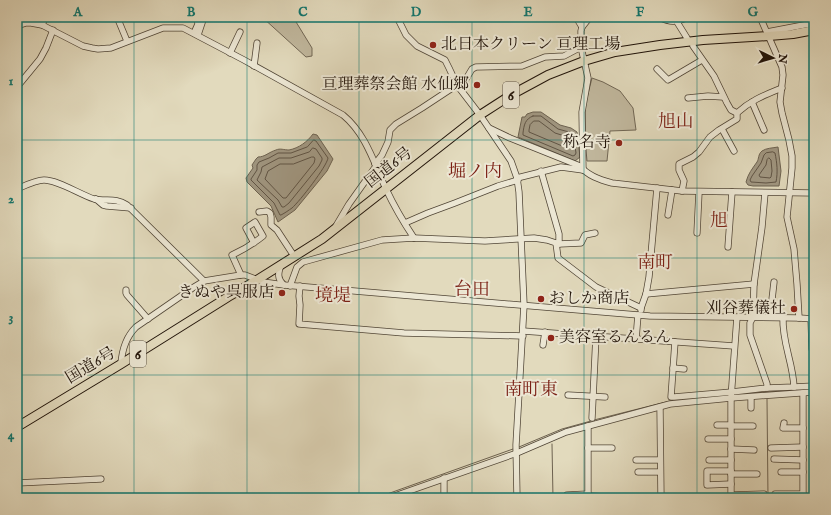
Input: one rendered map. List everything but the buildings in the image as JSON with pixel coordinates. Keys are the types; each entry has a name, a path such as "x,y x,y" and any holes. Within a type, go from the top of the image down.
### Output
{"highway":[{"name":"国道6号","path":"17,427 322,239 480,115 511,95 548,75 584,61 615,52 703,40 814,30"}],"street":[{"path":"42,25 45,17"},
{"path":"117,17 127,41"},
{"path":"196,34 198,24 197,17"},
{"path":"196,34 204,17"},
{"path":"397,17 406,35 417,46 445,60 457,85 480,115 511,162 517,179 519,192 524,305 516,445 517,498"},
{"path":"576,17 582,27 581,47 588,78 582,112 583,170"},
{"path":"582,27 590,17"},
{"path":"659,17 664,20 677,22 689,17"},
{"path":"760,17 782,67 783,75 780,102 792,156 787,217 794,249 799,318"},
{"path":"677,22 687,38"},
{"path":"17,26 26,23 42,25 72,41 92,48 111,48 163,28 183,28 230,52 343,114 350,121 362,136 386,188 414,238"},
{"path":"768,34 814,23"},
{"path":"17,87 40,59 53,30"},
{"path":"230,52 240,32"},
{"path":"254,66 257,43"},
{"path":"693,46 714,76 723,97 731,110 737,113"},
{"path":"335,228 349,204 382,155 388,142 390,130 396,124 466,79 472,69 476,67 522,66 545,57 564,56 581,47"},
{"path":"657,69 668,80 702,60"},
{"path":"682,192 684,181 679,164 693,157 699,152 710,137 737,119 737,113 744,107 761,96 782,88"},
{"path":"688,98 708,96 723,97"},
{"path":"752,102 764,130"},
{"path":"488,128 580,166 592,176 612,183 682,192 814,193"},
{"path":"722,129 734,151"},
{"path":"405,223 498,186 541,171 561,167 583,170"},
{"path":"541,171 559,234 557,244 558,258 596,287 641,308"},
{"path":"17,189 41,180 45,180 95,199 123,202 131,208 204,281"},
{"path":"636,339 639,315 646,294 657,188"},
{"path":"668,215 672,190"},
{"path":"697,233 699,192"},
{"path":"728,247 732,192"},
{"path":"765,193 754,284 753,317 750,323 750,335 767,384 767,388"},
{"path":"259,212 267,211 270,213 271,225 277,230 294,256"},
{"path":"290,286 297,267 303,262 382,240 414,238 485,241 534,238 557,244 581,243 585,234 595,233"},
{"path":"241,275 232,255 246,249 254,243"},
{"path":"281,265 278,272 279,278 284,285"},
{"path":"121,364 123,350 130,333 136,327 204,281 241,275 245,275 263,282 290,286 639,315 812,319 812,350"},
{"path":"770,318 774,282"},
{"path":"646,294 754,284"},
{"path":"300,286 299,324 404,334 545,332 734,346"},
{"path":"126,290 127,295 148,319"},
{"path":"737,317 732,395 731,496 764,494"},
{"path":"783,318 785,344 792,368 794,387"},
{"path":"544,345 545,332"},
{"path":"592,418 596,336"},
{"path":"674,342 671,396 732,395 751,397 814,392"},
{"path":"673,368 684,369"},
{"path":"389,498 517,452 566,432 670,404 732,395 767,388 814,386"},
{"path":"775,494 803,496 803,393"},
{"path":"568,395 605,397"},
{"path":"751,397 751,408"},
{"path":"660,407 660,498 681,497"},
{"path":"784,423 783,428 803,428"},
{"path":"717,425 753,426"},
{"path":"588,426 588,496"},
{"path":"708,439 731,439"},
{"path":"771,448 803,447"},
{"path":"588,448 612,448"},
{"path":"731,449 754,450"},
{"path":"636,460 660,460"},
{"path":"709,460 731,460"},
{"path":"774,460 803,460"},
{"path":"731,484 707,484 707,471 757,474"},
{"path":"638,472 660,472"},
{"path":"781,472 803,472"},
{"path":"444,478 444,498"},
{"path":"17,483 102,479"},
{"path":"567,495 613,498"}],"shaded area":[{"path":"262,17 293,17 312,48 312,56 306,57"},
{"path":"592,78 620,91 633,108 636,130 610,131 607,161 587,161 585,106"}],"water":[{"path":"541,112 560,125 571,128 577,132 580,157 575,161 518,137 522,117 525,117 527,114"},
{"path":"313,134 317,135 333,159 327,171 295,210 278,222 271,206 247,182 246,178 253,168 252,165 258,157 278,149 289,150 296,148"},
{"path":"778,147 781,171 779,186 748,185 746,182 748,176 757,162 761,152 765,149"}],"waterway":[{"path":"737,394 814,389"},
{"path":"767,398 768,498"},
{"path":"594,420 674,400"},
{"path":"519,447 562,429 591,421"},
{"path":"552,444 553,498"},
{"path":"376,498 513,449"}],"place":[{"name":"北日本クリーン 亘理工場","path":"433,45"},
{"name":"亘理葬祭会館 水仙郷","path":"477,85"},
{"name":"称名寺","path":"619,143"},
{"name":"きぬや呉服店","path":"282,293"},
{"name":"おしか商店","path":"541,299"},
{"name":"刈谷葬儀社","path":"794,309"},
{"name":"美容室るんるん","path":"551,338"}],"district":[{"name":"旭山","path":"676,122"},
{"name":"堀ノ内","path":"475,172"},
{"name":"旭","path":"719,221"},
{"name":"南町","path":"655,263"},
{"name":"台田","path":"472,290"},
{"name":"境堤","path":"333,296"},
{"name":"南町東","path":"531,390"}]}
